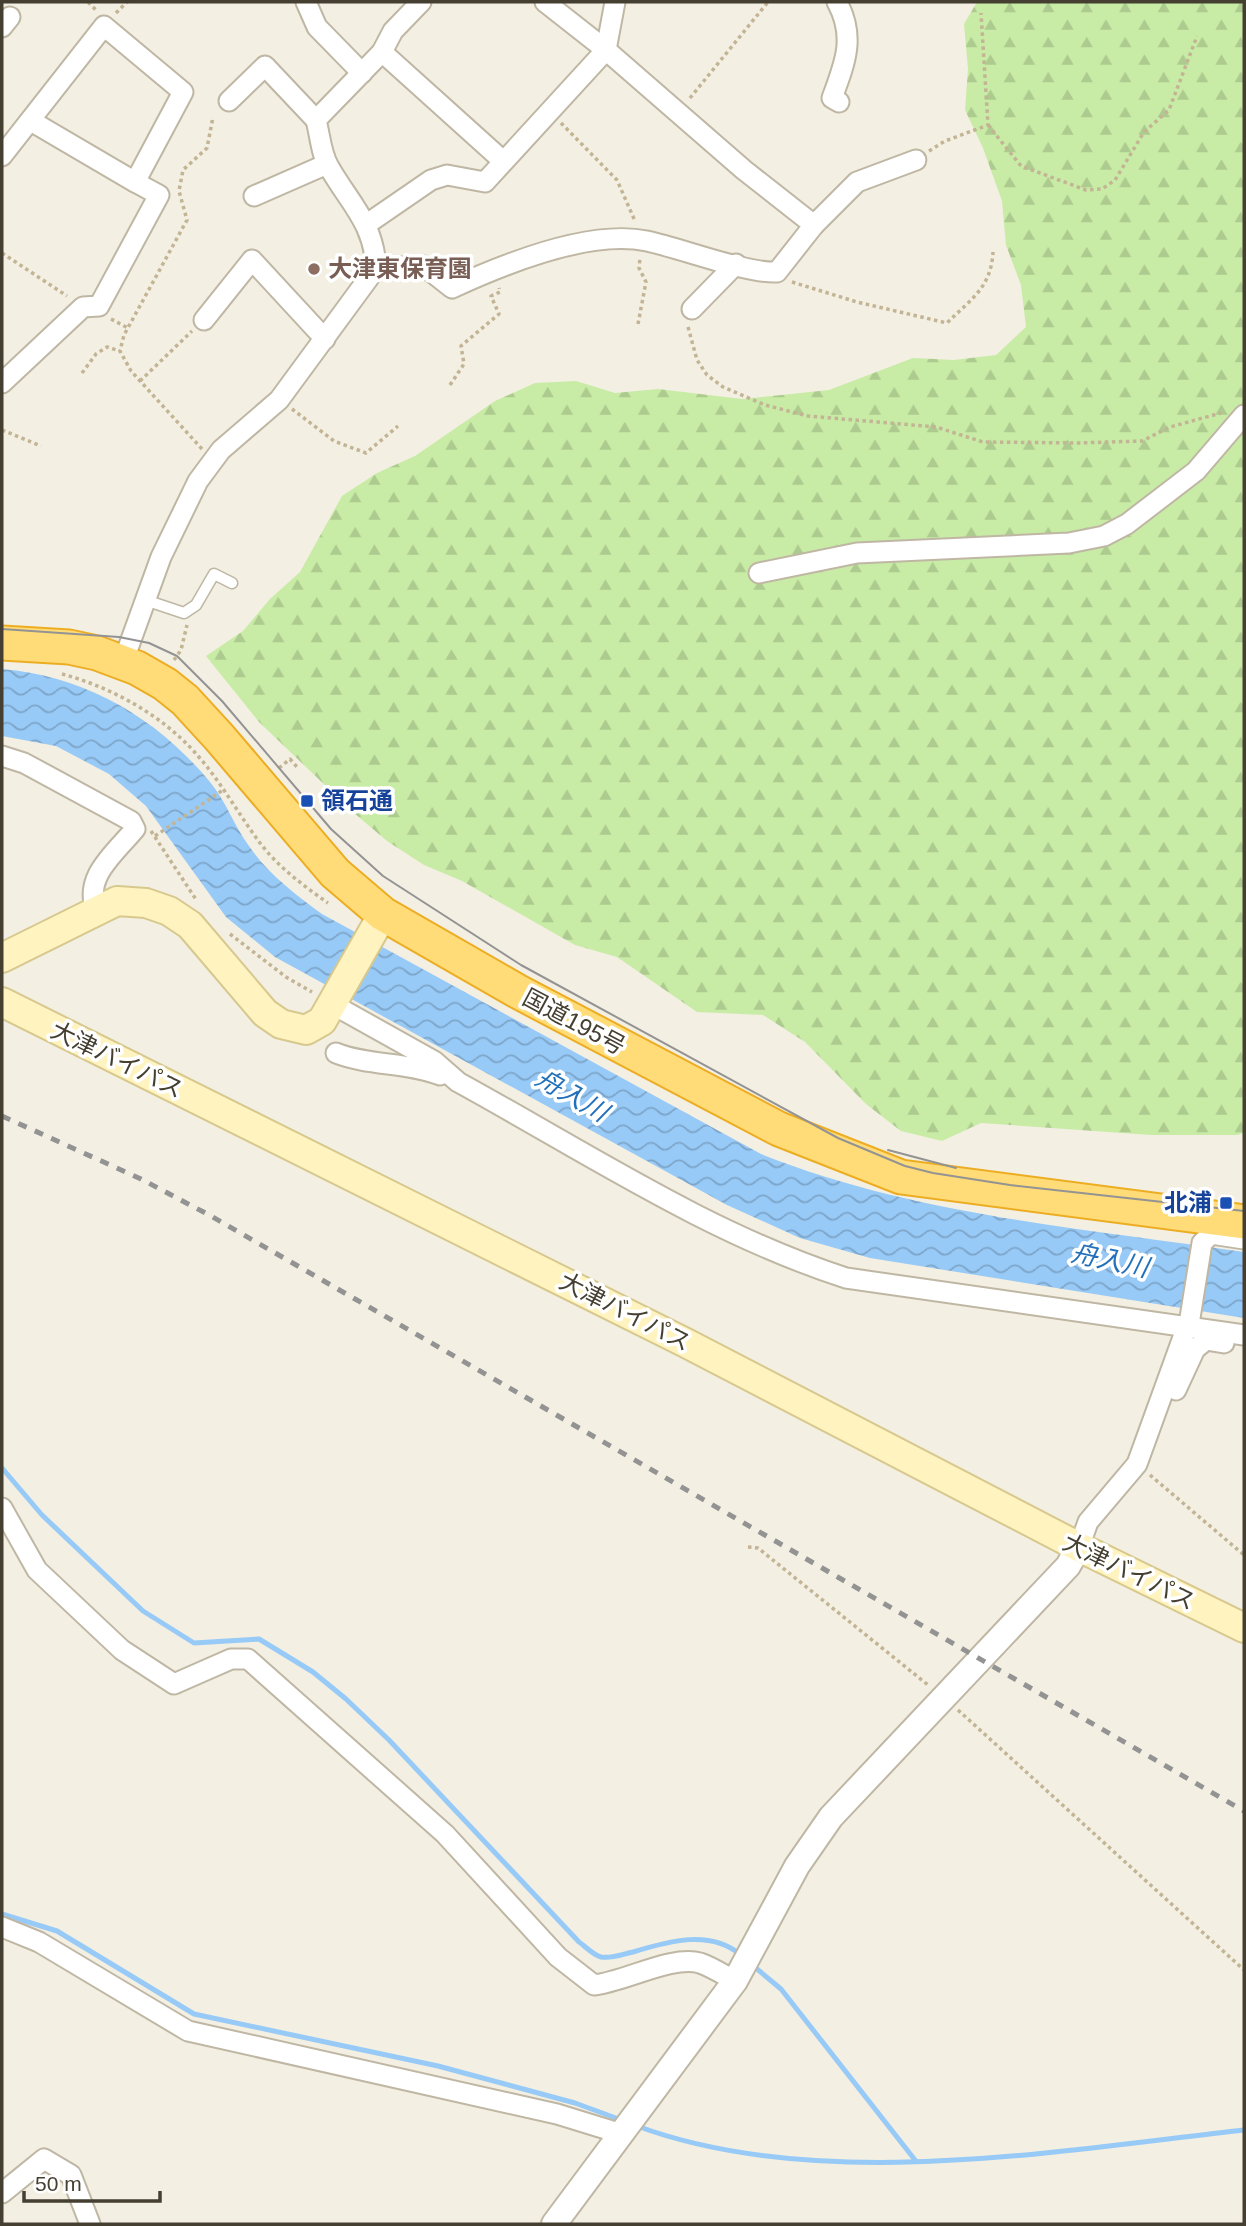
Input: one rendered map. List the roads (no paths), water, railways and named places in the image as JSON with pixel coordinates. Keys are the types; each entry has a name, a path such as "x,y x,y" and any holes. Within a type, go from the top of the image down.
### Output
{"highway":[{"name":"国道195号","path":"2,643 69,647 123,662 165,684 185,700 335,873 376,926 517,991 719,1099 817,1146 870,1166 929,1182 1244,1222"}],"main road":[{"path":"2,958 117,901 146,903 169,911 190,925 265,1013 281,1024 306,1030 322,1021 376,926"},
{"name":"大津バイパス","path":"2,1002 684,1342 1079,1547 1244,1629"}],"street":[{"path":"306,2 317,27 362,73"},
{"path":"316,120 382,52 393,31 421,2"},
{"path":"545,2 606,50 744,170 814,225"},
{"path":"367,224 431,180 447,175 485,182 606,50 615,2"},
{"path":"837,2 846,18 849,37 848,56 832,98 839,102"},
{"path":"2,156 104,26 183,92 135,182"},
{"path":"382,52 503,161"},
{"path":"123,662 161,556 198,481 213,460 279,400 376,268 375,245 367,224 327,164 316,120 265,66 229,101"},
{"path":"2,383 83,307 99,306 159,195 31,121"},
{"path":"376,268 425,266 452,288 492,270 580,244 644,240 764,273 777,272 814,225 857,182 916,160"},
{"path":"254,196 327,164"},
{"path":"204,320 252,260 325,339"},
{"path":"692,309 736,264"},
{"path":"759,573 857,553 1069,543 1104,536 1127,524 1196,471 1244,415"},
{"path":"2,756 24,763 131,821 135,829 92,881 91,898 97,912"},
{"path":"333,1001 434,1061 457,1082"},
{"path":"336,1053 348,1058 422,1068 457,1082 727,1231 807,1265 846,1278 1188,1322 1244,1335"},
{"path":"1138,1460 1188,1322 1203,1241 1211,1234 1244,1239"},
{"path":"1203,1241 1244,1245"},
{"path":"554,2224 735,1981 797,1866 831,1817 1068,1566 1079,1547 1088,1522 1138,1460 1157,1430 1195,1349 1206,1340 1244,1346"},
{"path":"2,1508 37,1570 122,1650 174,1684 231,1659 248,1659 444,1834 558,1958 593,1985 615,1983 672,1963 699,1962 735,1981"},
{"path":"2,1927 39,1942 188,2031 557,2114 622,2134"},
{"path":"2,2193 44,2159 71,2175 90,2224"}],"lane":[{"path":"145,600 184,613 196,604 214,573 232,583"}],"water":[{"name":"舟入川","path":"2,669 33,673 91,691 118,704 167,738 210,782 256,856 273,875 322,914 761,1154 878,1192 938,1205 1060,1227 1244,1252 1244,1318 870,1258 800,1238 727,1205 275,957 226,917 146,806 109,774 56,746 2,736"}],"waterway":[{"path":"2,1468 42,1515 143,1611 194,1643 259,1639 313,1672 346,1699 389,1740 579,1942 595,1954 613,1957 675,1941 703,1940 729,1947 741,1955"},
{"path":"2,1914 57,1931 194,2014 438,2066 575,2103 624,2121"},
{"path":"751,1964 781,1989 915,2160"},
{"path":"637,2126 707,2146 782,2158 859,2162 1017,2156 1244,2130"}],"tram line":[{"path":"2,629 119,637 149,643 177,656 222,701 331,829 383,876 521,965 838,1138 905,1166 933,1173 1010,1185 1244,1211"},
{"path":"888,1150 956,1168"}],"railway":[{"path":"2,1116 141,1179 211,1216 1244,1811"}],"place":[{"name":"大津東保育園","path":"314,269"},
{"name":"領石通","path":"307,801"},
{"name":"北浦","path":"1226,1203"}]}
